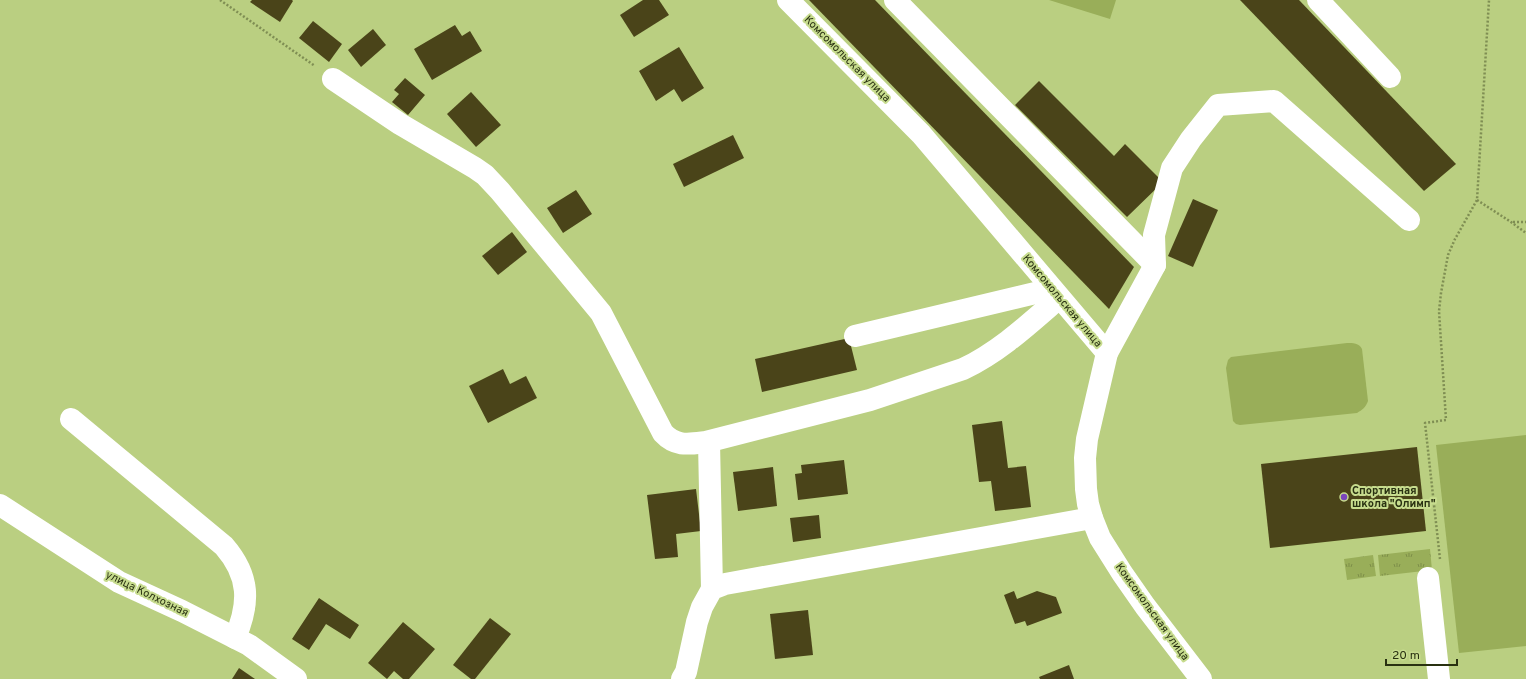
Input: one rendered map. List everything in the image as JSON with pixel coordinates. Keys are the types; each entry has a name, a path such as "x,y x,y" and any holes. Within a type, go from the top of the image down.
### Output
{"street":[{"name":"Комсомольская улица","path":"788,0 921,134 1107,353 1087,439 1085,458 1086,489 1092,518 1100,538 1122,574 1202,679"},
{"path":"895,0 1154,265"},
{"path":"1318,0 1390,77"},
{"path":"334,79 400,124 485,175 601,313 663,433 669,440 679,444 709,442 870,400 963,369 991,354 1020,332 1056,294"},
{"path":"1107,353 1154,265 1154,235 1172,168 1191,139 1218,105 1274,101 1408,220"},
{"path":"855,336 1056,294"},
{"path":"71,419 224,546 233,556 240,568 245,598 243,615 235,638"},
{"path":"682,679 686,672 697,622 702,607 712,589 709,442"},
{"name":"улица Колхозная","path":"0,505 119,582 182,611 249,645 296,679"},
{"path":"712,589 725,584 1092,518"},
{"path":"1435,570 1439,679"}],"path":[{"path":"220,0 334,79"},
{"path":"1435,570 1425,423 1446,420 1439,311 1448,255 1455,239 1477,200 1489,0"},
{"path":"1477,200 1526,233"},
{"path":"1511,222 1526,222"}],"green space":[{"path":"1049,0 1116,0 1110,19"},
{"path":"1347,343 1358,344 1362,349 1368,401 1361,411 1357,413 1240,425 1233,421 1226,368 1228,360 1231,357"},
{"path":"1526,435 1526,646 1459,653 1436,445"},
{"path":"1430,549 1432,570 1380,576 1378,555"},
{"path":"1373,555 1376,576 1347,580 1344,559"}],"building":[{"path":"252,0 293,1 280,22 250,2"},
{"path":"643,0 659,0 669,15 634,37 620,15"},
{"path":"809,0 875,0 1134,267 1109,309"},
{"path":"1240,0 1299,0 1456,164 1424,191"},
{"path":"313,21 342,44 329,62 299,38"},
{"path":"455,25 462,36 470,31 482,51 432,80 414,49"},
{"path":"373,29 386,45 361,67 348,50"},
{"path":"679,47 704,88 682,102 674,89 656,101 639,71"},
{"path":"405,78 425,95 408,115 392,102 399,94 394,90"},
{"path":"1039,81 1114,156 1125,144 1163,182 1127,217 1015,105"},
{"path":"471,92 501,125 476,147 447,114"},
{"path":"733,135 744,158 684,187 673,164"},
{"path":"576,190 592,214 563,233 547,208"},
{"path":"1193,199 1218,210 1193,267 1168,256"},
{"path":"512,232 527,252 498,275 482,256"},
{"path":"849,338 857,370 762,392 755,359"},
{"path":"503,369 510,384 526,376 537,398 488,423 469,386"},
{"path":"1002,421 1008,468 1026,466 1031,507 995,511 991,481 979,482 972,425"},
{"name":"Спортивная школа \"Олимп\"","path":"1417,447 1426,531 1270,548 1261,464"},
{"path":"844,460 848,494 798,500 795,474 802,473 801,465"},
{"path":"773,467 777,506 738,511 733,472"},
{"path":"696,489 701,531 676,534 678,557 655,559 647,495"},
{"path":"819,515 821,538 793,542 790,518"},
{"path":"1014,591 1017,599 1037,591 1056,597 1062,613 1027,626 1025,621 1015,624 1004,595"},
{"path":"319,598 359,625 350,639 326,624 309,650 292,639"},
{"path":"808,610 813,655 775,659 770,614"},
{"path":"490,618 511,634 475,679 471,679 453,665"},
{"path":"403,622 435,649 409,679 403,679 394,671 387,679 368,663"},
{"path":"1069,665 1074,679 1040,679 1039,677"},
{"path":"239,668 255,679 232,679"}],"place":[{"name":"Спортивная школа \"Олимп\"","path":"1344,497"}]}
